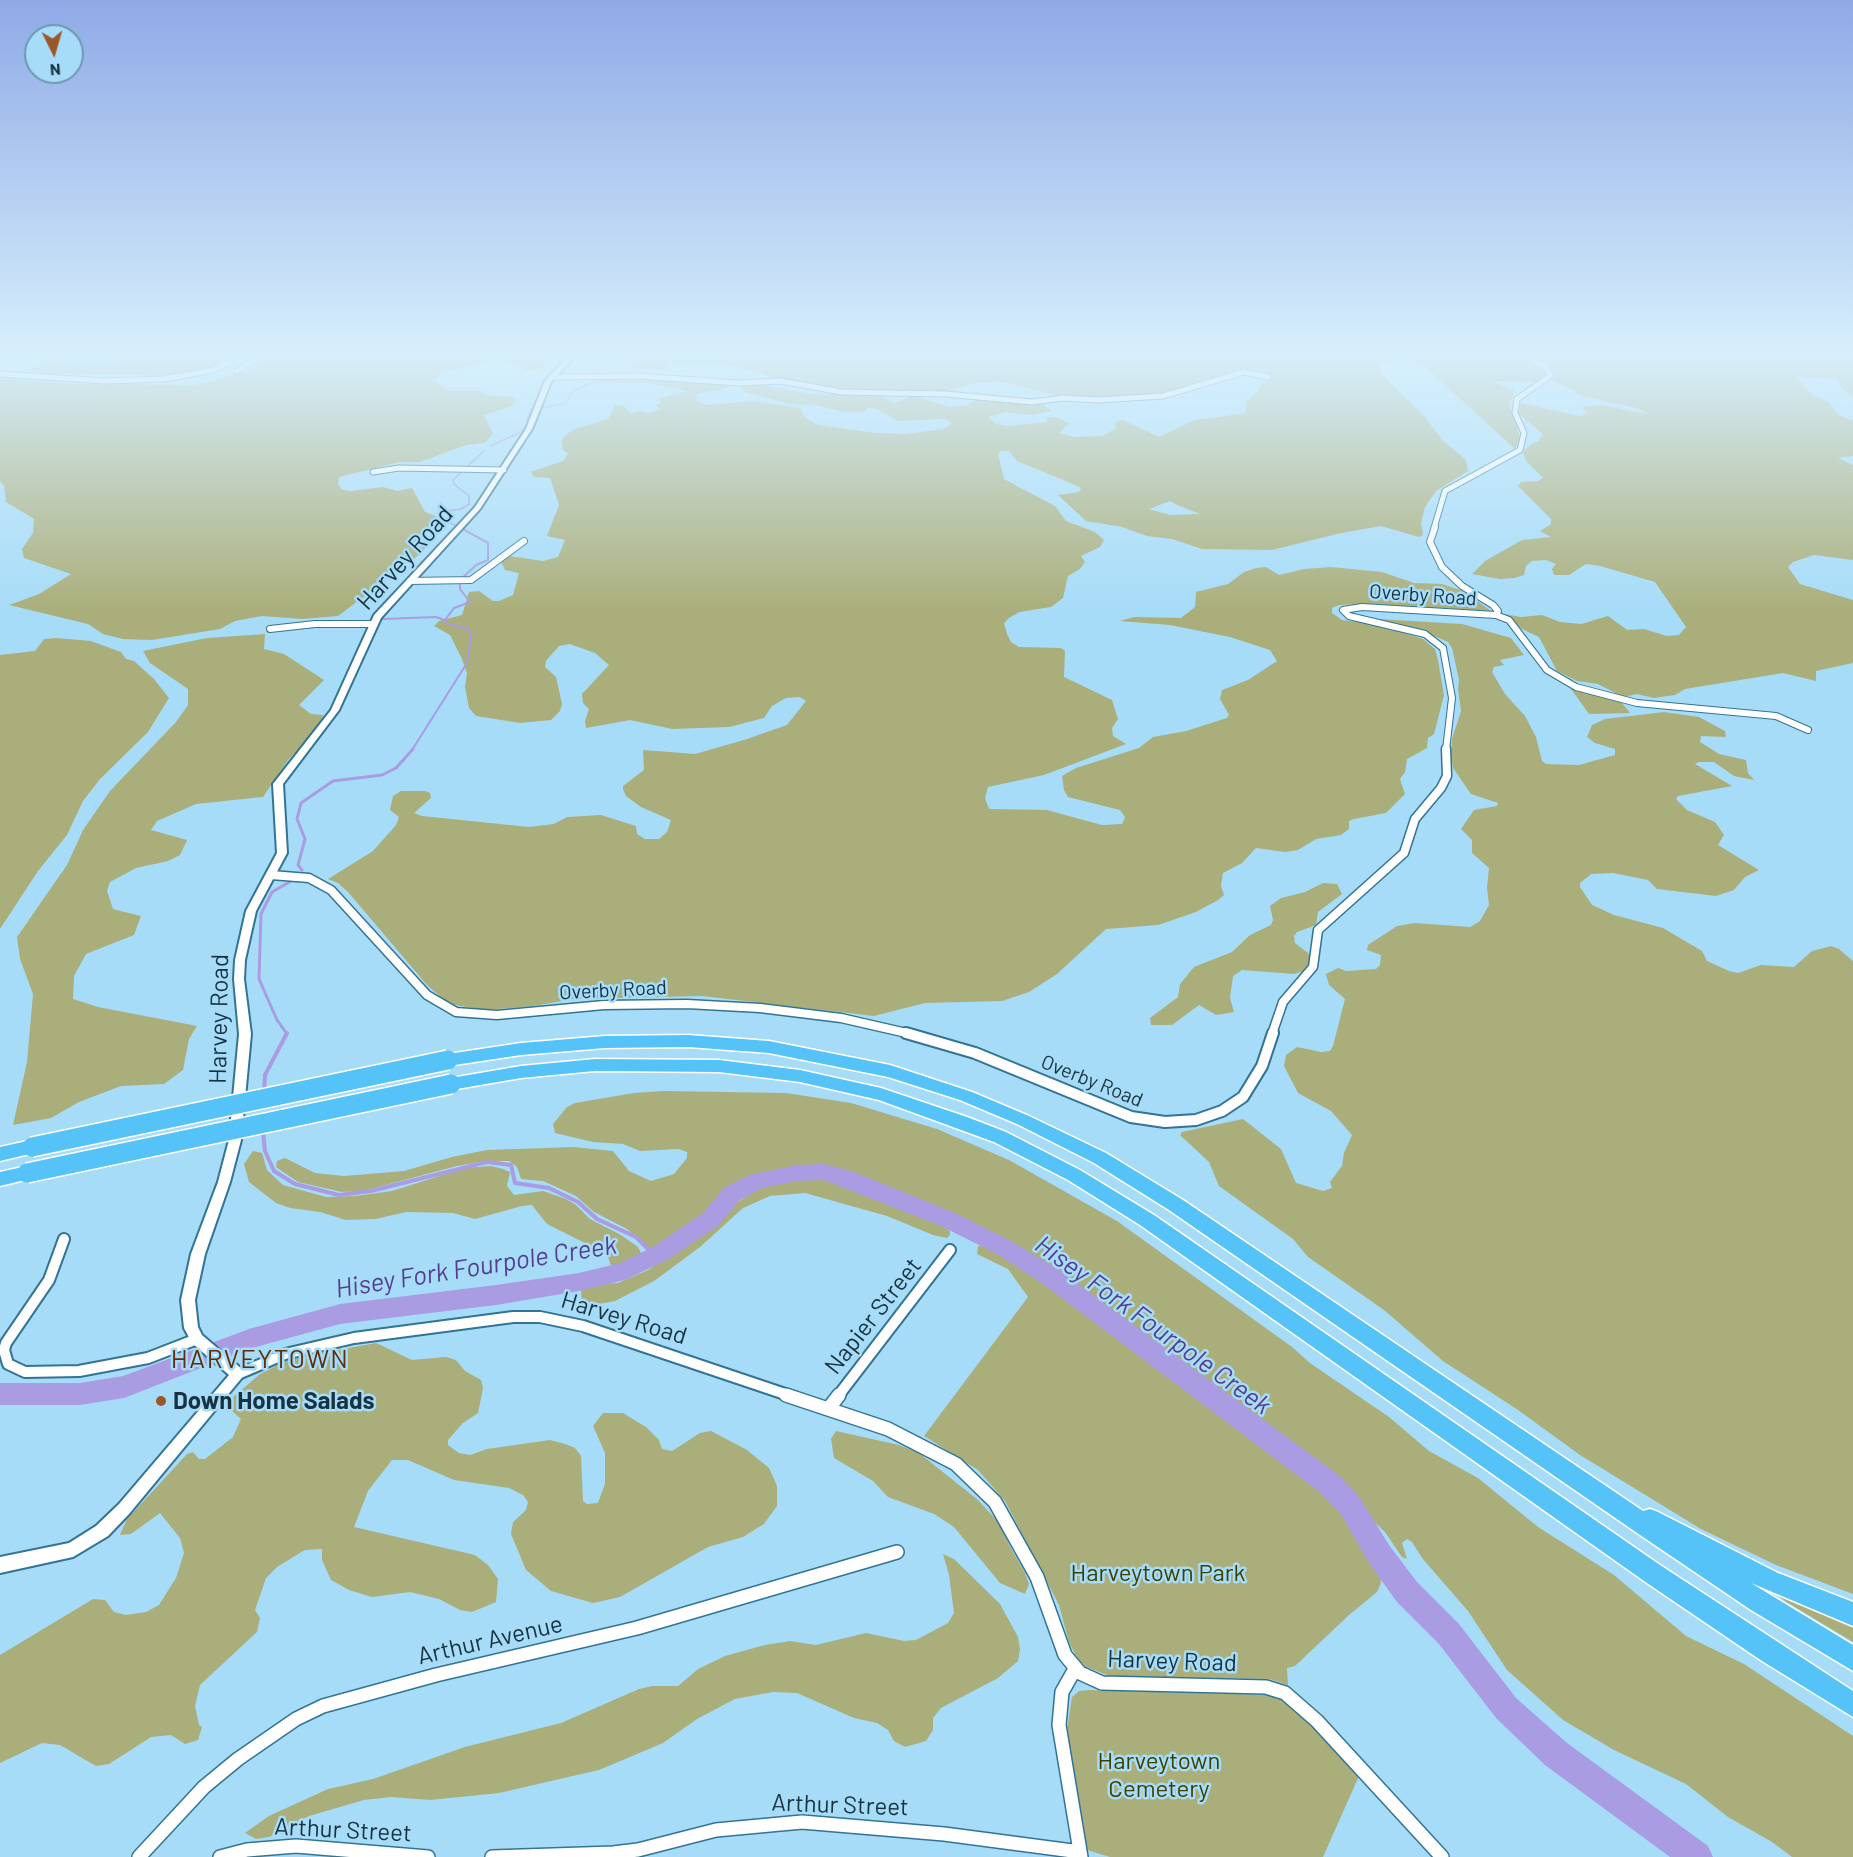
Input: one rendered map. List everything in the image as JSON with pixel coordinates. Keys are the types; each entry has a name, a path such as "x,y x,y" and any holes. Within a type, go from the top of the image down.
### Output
{"highway":[{"path":"0,1154 448,1060 521,1049 605,1042 729,1043 849,1061 966,1096 1061,1137 1147,1187 1759,1602 1853,1659"},
{"path":"0,1179 451,1084 521,1072 595,1065 658,1064 739,1068 800,1076 881,1094 940,1113 1000,1137 1074,1175 1147,1220 1661,1580 1853,1705"},
{"path":"1594,1491 1761,1577 1853,1614"}],"street":[{"name":"Harvey Road","path":"200,1342 188,1314 191,1278 232,1158 245,1034 239,979 240,960 250,911 271,875 283,844 278,784 335,710 373,624 461,528 523,440"},
{"name":"Overby Road","path":"1496,615 1498,611 1493,605 1462,586 1442,567 1430,542 1445,491 1520,450 1522,440"},
{"path":"373,472 399,468 504,470"},
{"path":"410,581 465,582 524,541"},
{"name":"Overby Road","path":"271,875 309,878 331,890 427,995 456,1012 497,1015 594,1006 670,1004 737,1006 832,1017 890,1028 975,1053 1131,1117 1165,1122 1196,1120 1222,1111 1243,1097 1251,1087 1262,1066 1283,1002 1313,968 1318,930 1373,878 1404,853 1415,819 1442,789 1447,776 1445,740 1452,698 1447,659 1443,648 1425,634 1349,616 1343,610 1362,606 1496,615 1509,620 1529,649 1552,674 1593,693 1660,707 1776,716 1797,723 1808,730"},
{"path":"270,629 315,624 373,624"},
{"path":"0,1565 73,1549 102,1531 124,1509 238,1374 200,1342 148,1358 79,1371 36,1373 16,1369 8,1364 4,1350 6,1343 48,1280 64,1239"},
{"name":"Napier Street","path":"830,1408 951,1250"},
{"name":"Harvey Road","path":"238,1374 285,1354 354,1338 513,1317 540,1317 583,1326 830,1408 920,1444 956,1464 985,1490 1004,1516 1037,1576 1065,1655 1075,1669 1085,1677 1102,1683 1266,1687 1286,1693 1317,1721 1442,1857"},
{"name":"Arthur Avenue","path":"139,1857 193,1799 229,1766 296,1719 323,1706 446,1672 637,1628 897,1552"},
{"path":"1075,1669 1062,1692 1059,1725 1080,1854"},
{"name":"Arthur Street","path":"492,1857 613,1853 638,1850 716,1830 802,1822 944,1834 1080,1854"},
{"name":"Arthur Street","path":"220,1857 247,1850 296,1846 428,1857"}],"green space":[{"path":"0,440 487,440 484,443 466,445 420,462 399,462 339,477 338,484 342,490 383,487 397,491 412,488 425,512 436,516 437,522 423,531 428,541 424,550 415,558 393,568 390,577 338,616 302,619 262,616 235,621 220,629 152,640 123,639 103,634 88,624 9,605 39,594 71,574 24,558 22,549 33,533 34,519 6,502 4,486 0,481"},
{"path":"561,440 1442,440 1466,460 1468,471 1436,491 1425,507 1421,523 1423,535 1419,537 1381,526 1272,550 1202,549 1172,539 1147,536 1122,527 1086,521 1058,495 1078,492 1080,487 1017,461 1009,451 1001,451 998,454 1004,479 1055,506 1066,521 1095,532 1104,540 1100,547 1081,556 1085,562 1080,569 1068,576 1063,598 1051,607 1019,612 1009,618 1004,623 1007,634 1011,642 1019,647 1061,648 1065,651 1064,677 1112,700 1118,719 1112,728 1113,736 1126,744 1044,775 988,787 985,798 989,809 1047,810 1102,825 1122,824 1125,817 1120,810 1068,797 1064,790 1062,776 1076,768 1139,748 1153,737 1186,731 1227,718 1229,715 1220,699 1222,690 1248,680 1277,661 1270,650 1230,637 1170,625 1120,621 1134,617 1181,618 1195,607 1196,592 1228,584 1244,572 1266,567 1279,575 1304,569 1331,567 1382,572 1414,583 1442,584 1463,591 1491,611 1359,604 1339,605 1332,608 1332,613 1342,620 1380,625 1423,639 1435,649 1444,695 1434,734 1428,738 1427,748 1407,759 1405,772 1400,779 1405,794 1386,813 1349,821 1349,829 1341,835 1316,839 1298,850 1285,852 1256,848 1242,863 1223,873 1221,886 1224,895 1218,900 1196,912 1158,925 1106,929 1057,974 1029,992 1002,1001 925,1003 874,1016 702,996 573,999 533,1006 486,1010 449,1004 427,985 348,892 338,883 328,879 373,851 396,825 399,817 390,810 393,796 401,791 430,793 431,798 414,813 422,816 529,827 554,824 567,817 601,815 636,826 637,834 645,839 659,839 667,832 671,820 641,807 626,796 623,789 623,786 644,770 643,750 695,754 744,740 787,725 806,701 800,697 786,698 772,706 764,718 729,727 672,729 630,720 586,728 585,721 589,709 583,703 582,694 609,665 595,653 570,644 559,646 546,661 545,667 556,677 562,704 560,711 551,720 520,723 476,716 469,708 465,687 467,673 462,659 450,635 434,626 439,621 462,615 469,592 479,591 493,601 513,595 519,573 505,570 501,562 509,556 543,561 558,557 565,540 547,536 559,505 550,478 534,477 531,472 563,461 568,454 563,450","holes":["1170,501 1200,514 1170,515 1149,509"]},
{"path":"1505,440 1519,440 1515,449"},
{"path":"1853,440 1853,456 1838,458 1853,465 1853,560 1814,555 1793,562 1788,567 1800,584 1853,600 1853,663 1816,671 1816,681 1783,673 1685,689 1675,695 1654,698 1637,694 1623,697 1598,684 1577,681 1557,671 1539,637 1522,629 1504,614 1521,617 1542,615 1560,622 1581,624 1608,616 1627,630 1644,629 1667,636 1679,635 1686,627 1655,582 1600,566 1586,564 1569,575 1554,575 1552,569 1556,564 1546,560 1532,561 1526,566 1524,575 1514,578 1500,579 1472,574 1485,561 1522,540 1551,537 1540,531 1551,524 1551,519 1518,486 1521,482 1538,481 1543,478 1526,461 1523,452 1531,444 1539,441"},
{"path":"1378,619 1462,624 1511,638 1524,655 1500,660 1504,665 1494,667 1492,672 1505,694 1525,716 1536,737 1542,761 1546,764 1579,765 1615,755 1615,749 1595,743 1587,737 1592,725 1605,719 1664,712 1699,717 1725,731 1726,737 1701,736 1700,742 1719,754 1746,760 1748,773 1754,780 1734,776 1714,762 1699,762 1695,764 1732,786 1678,796 1676,799 1687,810 1715,822 1724,835 1718,845 1759,870 1745,877 1734,890 1716,896 1657,889 1648,880 1613,873 1591,874 1580,883 1580,887 1592,905 1614,915 1663,928 1702,951 1707,961 1729,971 1738,973 1761,965 1794,967 1812,951 1831,946 1839,949 1853,961 1853,1594 1776,1565 1701,1529 1580,1455 1518,1410 1443,1361 1384,1310 1308,1257 1293,1239 1219,1186 1209,1162 1180,1135 1182,1132 1243,1119 1281,1149 1296,1183 1323,1191 1332,1188 1330,1182 1342,1166 1344,1153 1352,1135 1331,1111 1298,1093 1284,1066 1286,1055 1297,1047 1321,1052 1330,1051 1333,1046 1345,999 1329,985 1326,974 1338,968 1346,971 1376,969 1380,965 1381,955 1367,950 1368,945 1397,926 1415,923 1470,927 1480,921 1489,905 1487,887 1489,868 1472,853 1472,840 1461,829 1474,810 1497,806 1498,803 1471,794 1453,768 1452,739 1461,711 1459,680 1452,648 1448,642 1423,631"},
{"path":"265,634 264,649 284,654 324,680 299,705 311,714 323,715 318,729 289,759 263,797 196,804 157,821 151,830 187,840 180,855 168,861 136,868 110,882 107,891 113,909 141,916 134,935 86,954 74,976 73,999 98,1007 197,1026 189,1039 183,1070 164,1084 121,1086 79,1102 51,1118 13,1125 27,1062 33,994 20,959 17,937 67,865 83,830 110,791 176,722 188,705 188,689 150,663 143,651 207,638"},
{"path":"44,639 91,641 121,652 126,659 134,661 154,679 169,698 148,732 100,779 83,801 67,835 38,871 0,929 0,655 35,651"},
{"path":"1569,686 1622,703 1630,713 1589,714"},
{"path":"1323,883 1337,884 1342,894 1318,912 1316,925 1297,932 1294,936 1295,943 1308,953 1311,965 1307,970 1294,974 1242,970 1233,976 1230,998 1234,1012 1216,1015 1199,1005 1172,1025 1151,1025 1150,1018 1178,997 1180,984 1194,967 1232,952 1250,935 1271,925 1273,920 1270,906 1281,898 1305,892"},
{"path":"664,1091 786,1093 851,1103 937,1129 1009,1160 1117,1221 1292,1347 1310,1363 1389,1417 1429,1451 1478,1478 1538,1527 1614,1575 1686,1636 1744,1664 1853,1736 1853,1857 1792,1857 1772,1842 1728,1817 1686,1784 1614,1750 1563,1720 1507,1670 1468,1611 1422,1558 1412,1542 1407,1539 1402,1543 1407,1559 1402,1557 1385,1532 1350,1499 1344,1489 1282,1438 1215,1394 1044,1267 1016,1249 950,1216 901,1199 850,1174 796,1168 744,1183 716,1203 685,1237 651,1250 627,1229 594,1212 576,1196 543,1181 521,1179 517,1167 509,1161 486,1161 457,1166 363,1191 342,1192 298,1182 276,1167 277,1161 285,1158 315,1173 344,1176 404,1171 487,1150 573,1147 613,1151 629,1171 651,1181 674,1174 687,1158 687,1152 679,1149 640,1151 623,1144 593,1142 555,1133 553,1124 567,1107 575,1103 634,1093"},
{"path":"253,1151 262,1153 267,1170 283,1185 326,1197 392,1191 465,1168 491,1166 503,1169 510,1172 507,1186 514,1195 543,1191 566,1199 590,1219 638,1247 643,1257 625,1267 611,1266 607,1254 547,1224 532,1205 475,1219 453,1213 406,1212 376,1219 346,1220 320,1212 290,1208 276,1203 249,1182 244,1164"},
{"path":"805,1177 837,1179 939,1224 950,1231 950,1235 947,1238 933,1235 887,1216 805,1193 770,1196 743,1208 700,1247 654,1281 615,1301 593,1305 582,1303 581,1290 594,1285 618,1283 648,1270 713,1227 723,1213 759,1187"},
{"name":"Harveytown Park","path":"978,1246 984,1246 1001,1254 1044,1281 1068,1302 1265,1445 1293,1471 1321,1489 1346,1516 1380,1571 1381,1583 1377,1592 1295,1666 1287,1668 1288,1685 1270,1679 1110,1676 1086,1667 1077,1658 1069,1642 1059,1605 1005,1501 978,1470 924,1436 1028,1297 1008,1269 977,1254"},
{"path":"376,1343 412,1360 446,1357 456,1360 465,1371 481,1380 483,1388 478,1413 463,1423 448,1440 448,1445 459,1453 470,1455 487,1449 550,1440 565,1444 575,1448 581,1456 583,1501 587,1504 598,1503 605,1484 605,1453 593,1426 603,1413 623,1413 646,1427 659,1440 662,1449 672,1451 700,1433 711,1431 747,1450 769,1468 777,1486 777,1506 764,1524 743,1537 708,1547 620,1597 593,1603 551,1591 526,1570 511,1534 513,1522 526,1510 528,1502 523,1495 509,1488 454,1480 408,1460 392,1460 368,1491 354,1527 475,1555 488,1565 498,1579 496,1602 472,1612 460,1610 439,1599 410,1592 372,1597 349,1590 331,1580 322,1560 322,1549 305,1550 277,1567 266,1578 255,1610 260,1618 257,1632 200,1685 195,1706 199,1725 202,1727 198,1740 185,1744 171,1735 151,1737 109,1764 96,1766 60,1745 42,1743 0,1763 0,1655 93,1599 105,1600 114,1612 126,1615 146,1612 159,1605 176,1578 184,1553 180,1538 160,1513 131,1534 120,1535 127,1519 187,1454 193,1452 199,1459 205,1459 233,1437 241,1419 229,1408 232,1398 260,1374 282,1363 305,1356"},
{"path":"836,1431 899,1445 919,1453 978,1500 1001,1525 1025,1573 1029,1584 1025,1594 1000,1583 954,1527 934,1514 888,1497 873,1481 834,1458 831,1439"},
{"path":"943,1554 954,1559 1000,1604 1018,1637 1020,1649 1018,1661 998,1678 941,1708 933,1718 933,1730 926,1741 905,1747 894,1741 888,1730 877,1723 854,1718 797,1693 773,1692 735,1699 697,1719 663,1743 599,1770 499,1793 430,1800 391,1797 364,1800 309,1816 269,1837 256,1839 245,1833 269,1816 328,1789 373,1779 465,1747 561,1723 639,1689 652,1686 678,1686 698,1669 725,1656 765,1645 790,1641 816,1645 866,1633 904,1641 916,1640 948,1623 954,1613 949,1575"},
{"path":"1779,1596 1853,1623 1853,1642 1785,1601"},
{"name":"Harveytown Cemetery","path":"1079,1691 1268,1695 1281,1698 1295,1707 1359,1776 1323,1857 1110,1857 1087,1850 1067,1729 1072,1697"}],"waterway":[{"path":"490,446 504,440"},
{"path":"462,528 441,519 438,512 461,509 469,504 469,496 454,484 453,480 484,451"},
{"path":"412,750 467,663 471,634 468,629 448,624 445,620 454,608 470,602 460,589 460,580 476,565 488,560 488,543 459,527"},
{"path":"383,619 436,617 444,620"},
{"path":"302,870 298,865 305,839 297,819 301,803 333,781 382,775 396,768 413,749"},
{"path":"287,1034 277,1020 259,979 261,914 272,892 293,880"},
{"path":"264,1092 265,1075 287,1034"},
{"path":"263,1132 265,1151 274,1171 295,1184 339,1195 371,1191 487,1162 511,1165 515,1183 549,1188 578,1202 597,1219 636,1237 655,1256"},
{"name":"Hisey Fork Fourpole Creek","path":"0,1394 80,1394 124,1387 249,1339 340,1314 496,1295 579,1282 625,1271 661,1253 711,1219 732,1194 757,1181 797,1173 824,1172 846,1178 949,1220 1005,1248 1051,1277 1331,1485 1351,1507 1379,1554 1407,1592 1449,1634 1506,1708 1556,1754 1697,1857"}],"place":[{"name":"Down Home Salads","path":"161,1401"}],"district":[{"name":"HARVEYTOWN","path":"260,1359"}]}
